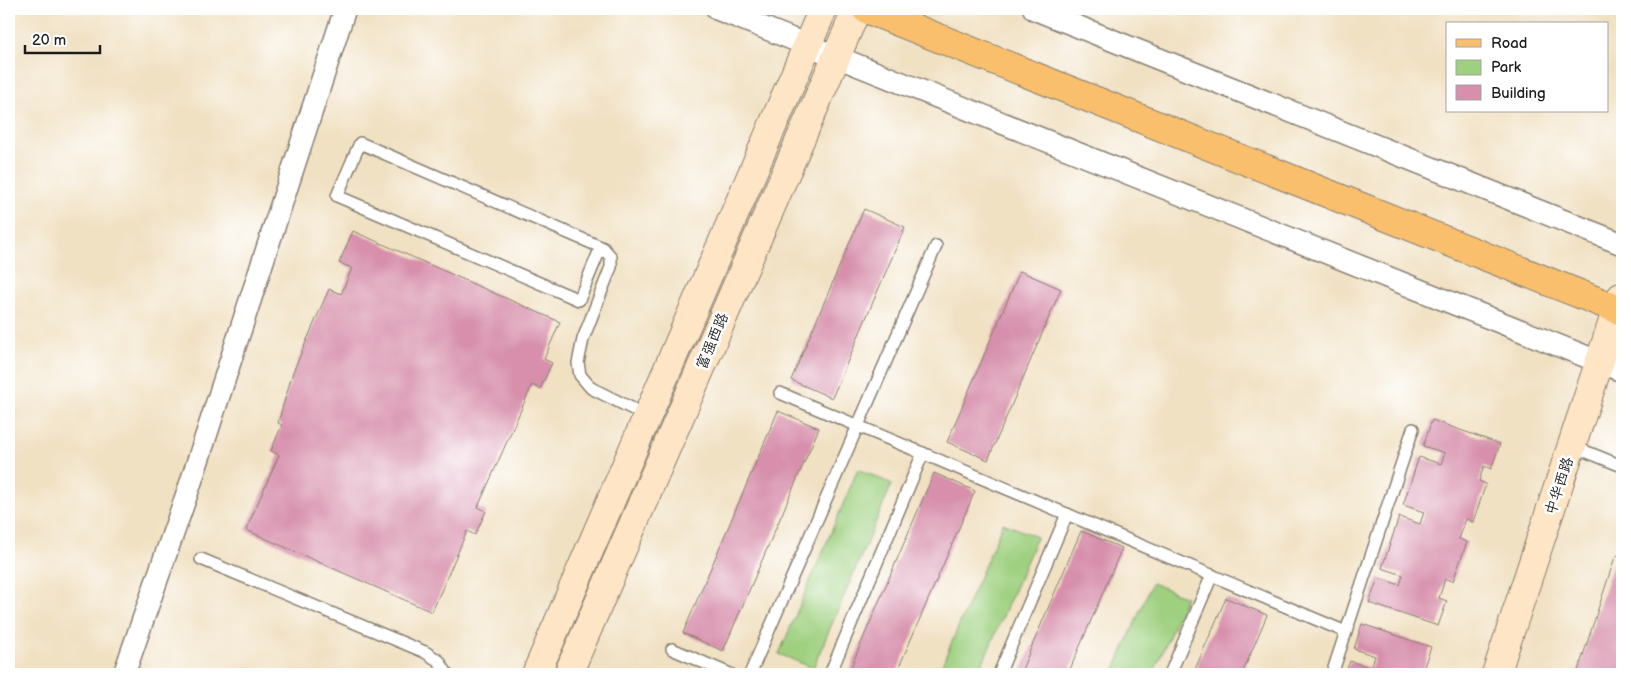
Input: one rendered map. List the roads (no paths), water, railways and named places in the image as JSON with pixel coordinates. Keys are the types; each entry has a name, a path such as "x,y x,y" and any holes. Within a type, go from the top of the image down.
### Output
{"main road":[{"name":"富强西路","path":"536,674 823,9"},
{"name":"富强西路","path":"568,674 857,9"},
{"path":"866,9 1621,301"},
{"path":"900,9 1621,301"},
{"name":"中华西路","path":"1496,674 1572,446 1611,366 1621,301"}],"street":[{"path":"124,674 190,485 345,9"},
{"path":"718,9 1611,366"},
{"path":"1034,9 1622,244"}],"lane":[{"path":"602,248 579,300 337,196 360,143 602,248 611,257 611,267 582,339 578,363 580,375 591,388 647,416"},
{"path":"750,674 936,246"},
{"path":"780,393 1346,632"},
{"path":"1332,674 1413,429"},
{"path":"1572,446 1622,466"},
{"path":"830,674 923,453"},
{"path":"999,674 1067,514"},
{"path":"201,559 425,652 439,661 447,674"},
{"path":"1170,674 1212,575"},
{"path":"672,649 730,674"}]}
